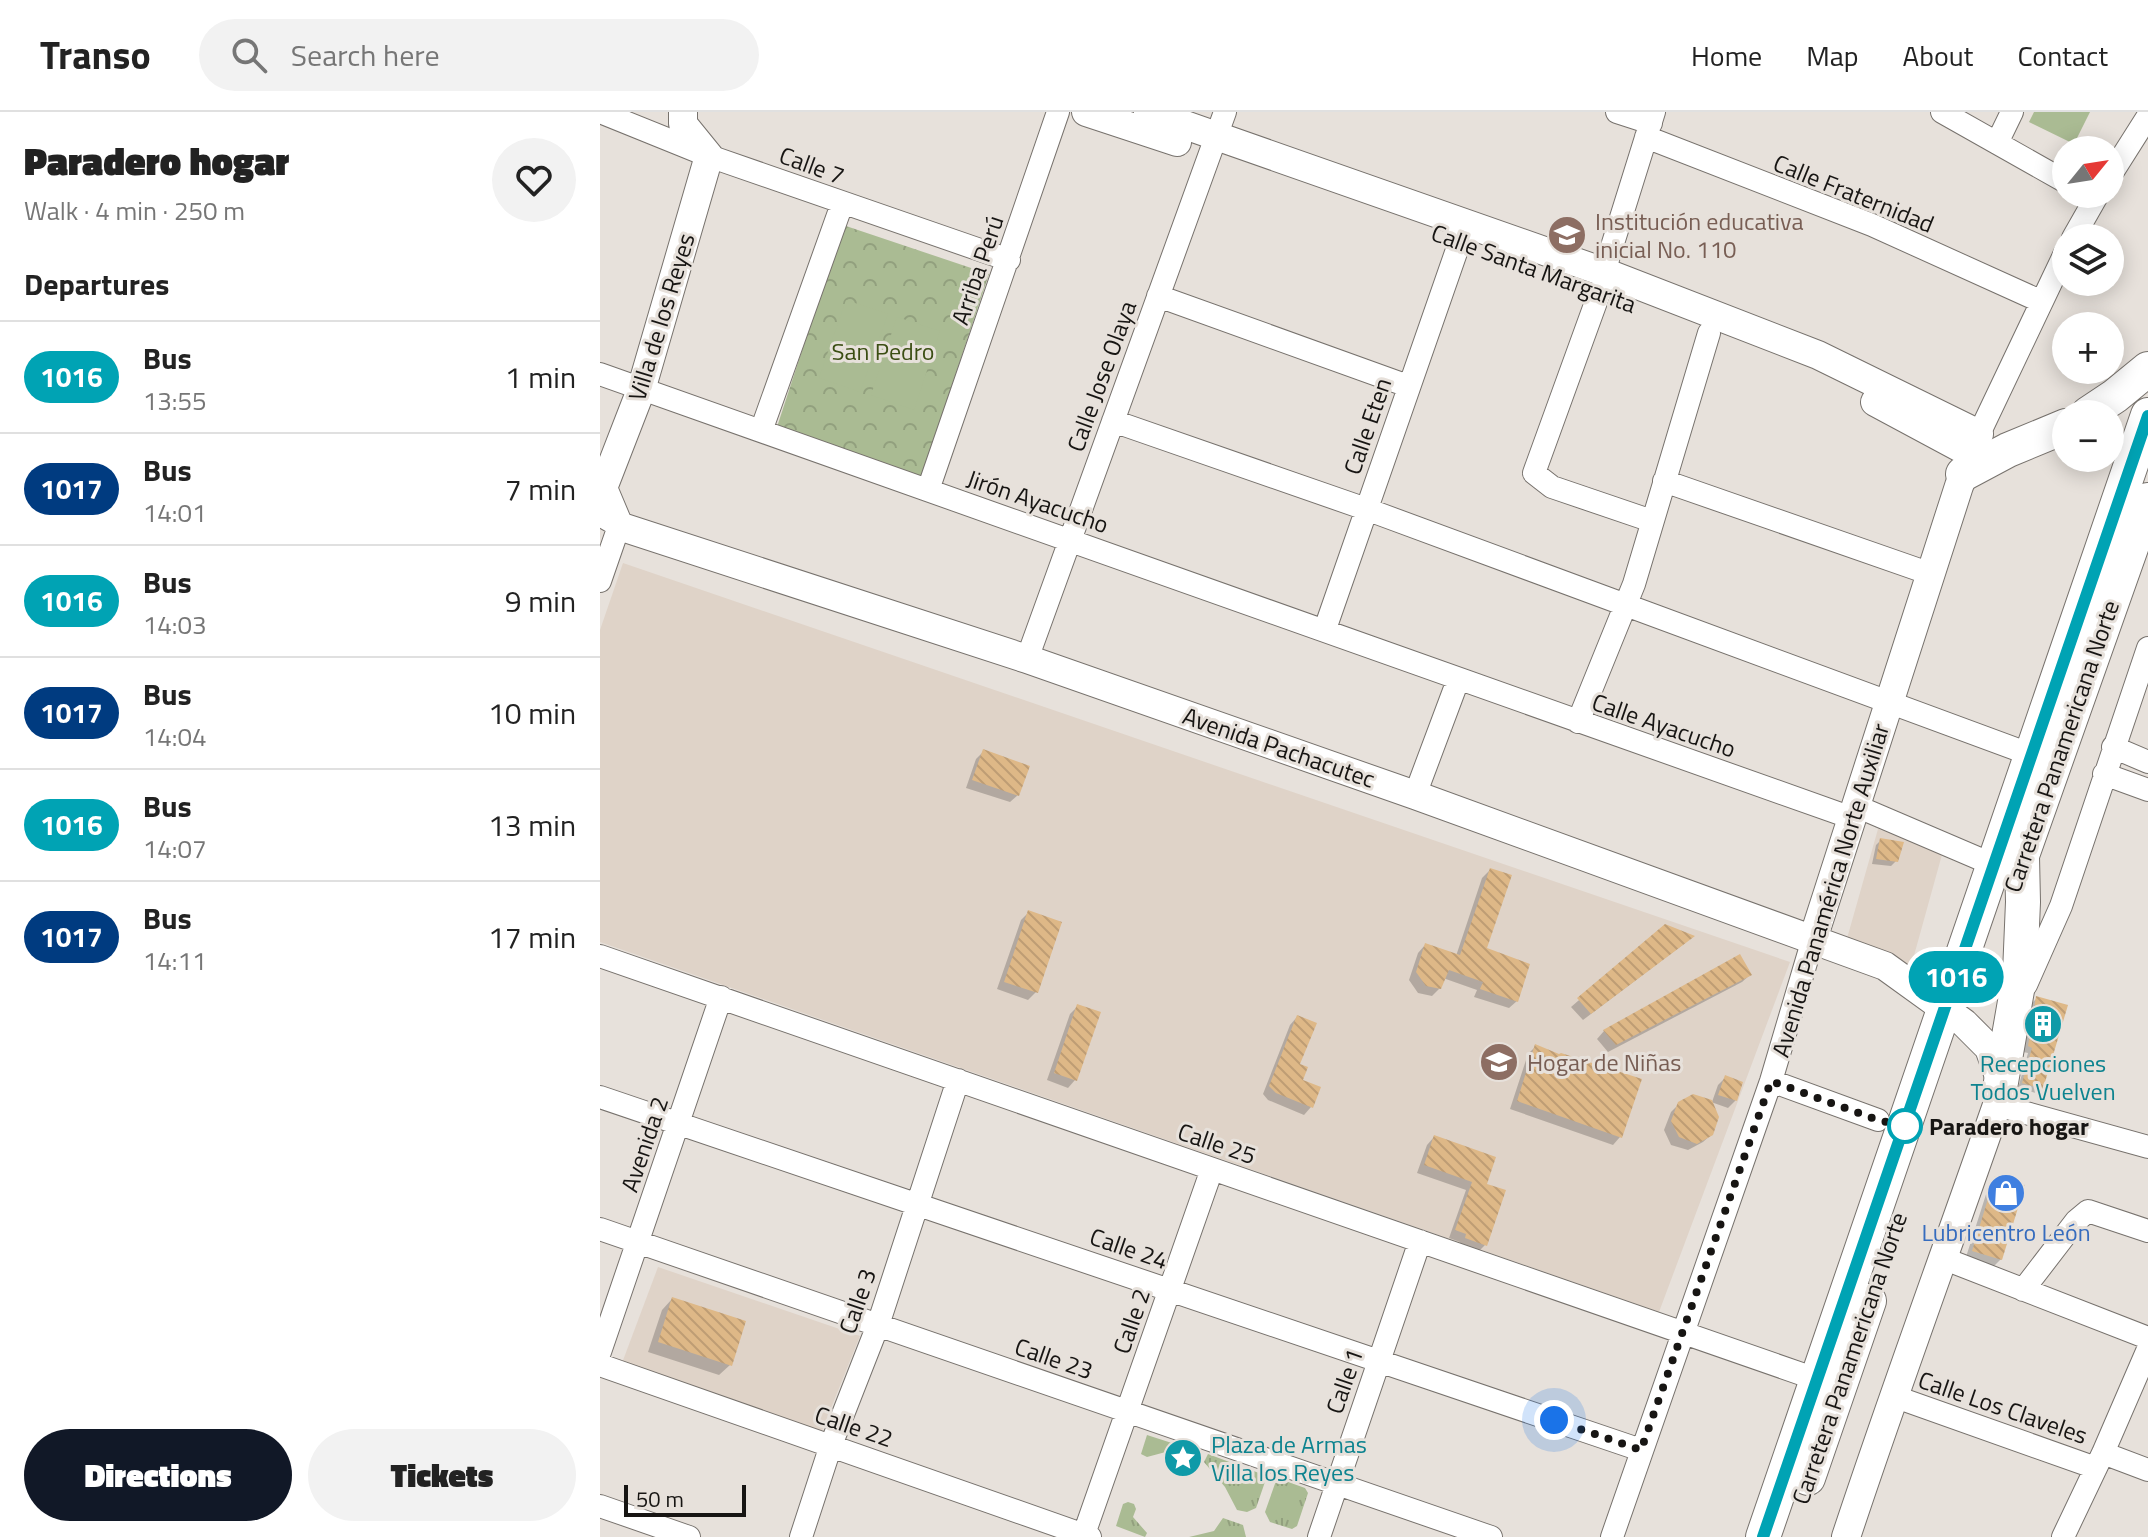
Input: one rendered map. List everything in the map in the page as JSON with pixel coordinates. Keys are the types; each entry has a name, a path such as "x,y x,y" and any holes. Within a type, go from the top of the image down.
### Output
{"highway":[{"path":"2109,400 2148,369"},
{"name":"Carretera Panamericana Norte","path":"2008,861 2032,755 2148,415"},
{"path":"1980,453 2052,430"},
{"name":"Carretera Panamericana Norte","path":"1788,1537 1955,1016 2008,861 2148,500"},
{"path":"1999,1094 2020,973 2023,902 2008,861"},
{"name":"Carretera Panamericana Norte","path":"1763,1537 1816,1379 1955,1016"}],"main road":[{"path":"683,112 683,124 709,156"},
{"name":"Calle Santa Margarita","path":"1086,112 1217,134 1460,241 1602,282 1709,333 1860,394 1980,453"},
{"name":"Calle Santa Margarita","path":"1148,112 1217,134 1602,282 1818,355 1980,453"},
{"name":"Villa de los Reyes","path":"610,521 603,488 641,390 709,156"},
{"name":"Avenida Panamérica Norte Auxiliar","path":"1813,939 1931,574 1980,453"},
{"name":"Avenida Pachacutec","path":"610,521 1027,659 1415,795 1885,966 1955,1016 1989,1048 1999,1094"},
{"path":"1846,1537 1893,1396 1945,1259 1999,1094"}],"street":[{"name":"Calle 7","path":"600,112 709,156 1009,260"},
{"name":"Arriba Perú","path":"928,490 1058,112"},
{"name":"Calle Fraternidad","path":"1617,112 1650,124 2040,301"},
{"path":"1942,112 2052,174"},
{"path":"1997,143 2012,112"},
{"path":"2124,154 2148,116"},
{"path":"1650,124 1602,282 1534,473 1552,487 1652,521"},
{"name":"Calle Jose Olaya","path":"1027,659 1217,134"},
{"path":"761,431 842,204"},
{"name":"Calle Eten","path":"1325,629 1460,241"},
{"name":"Avenida Panamérica Norte Auxiliar","path":"1980,453 2052,278"},
{"path":"1158,296 1408,386"},
{"path":"1578,722 1626,604 1709,333"},
{"name":"Jirón Ayacucho","path":"600,374 1325,629 1458,680"},
{"path":"1113,421 1366,509 2032,755"},
{"path":"1664,481 1931,574"},
{"path":"600,581 610,521"},
{"path":"2014,1011 2061,906 2148,648"},
{"path":"1415,795 1458,680"},
{"name":"Calle Ayacucho","path":"1458,680 2008,861"},
{"path":"2113,747 2148,762"},
{"path":"2104,774 2148,790"},
{"name":"Avenida Panamérica Norte Auxiliar","path":"1612,1537 1771,1081 1813,939"},
{"name":"Calle 25","path":"600,956 1816,1379"},
{"name":"Avenida 2","path":"600,1352 721,997"},
{"name":"Calle 3","path":"801,1537 831,1445 878,1325 958,1080"},
{"path":"1771,1081 1878,1120"},
{"path":"1999,1094 2148,1147"},
{"name":"Calle 24","path":"600,1097 1641,1450"},
{"name":"Calle 2","path":"1086,1536 1212,1169"},
{"path":"2023,1290 2076,1221 2088,1211 2148,1231"},
{"name":"Calle 23","path":"600,1229 1491,1537"},
{"name":"Calle 1","path":"1319,1537 1420,1241"},
{"path":"1945,1259 2148,1338"},
{"path":"2063,1537 2148,1349"},
{"name":"Calle 22","path":"600,1365 1086,1536"},
{"name":"Calle Los Claveles","path":"1893,1396 2100,1460 2148,1470"},
{"path":"600,1506 689,1537"}],"shaded area":[{"path":"623,563 1790,962 1659,1312 600,942 600,630"},
{"path":"1878,829 1943,851 1910,970 1846,942"},
{"path":"658,1267 860,1336 821,1433 622,1363"}],"green space":[{"path":"2034,112 2090,112 2078,136 2058,136 2029,122"},
{"name":"San Pedro","path":"843,225 989,274 921,478 777,427"},
{"path":"846,300 888,314 860,392 819,378"},
{"path":"897,317 940,331 914,410 871,395"},
{"path":"1147,1435 1178,1445 1177,1449 1147,1457 1141,1454"},
{"path":"1208,1454 1267,1476 1256,1508 1247,1512 1237,1510 1225,1487 1204,1462"},
{"path":"1277,1478 1305,1488 1308,1493 1297,1526 1292,1529 1270,1522 1265,1512"},
{"path":"1123,1504 1134,1504 1133,1517 1147,1533 1145,1537 1116,1526"},
{"path":"1223,1518 1243,1525 1246,1537 1189,1537 1214,1531"}],"building":[{"path":"983,749 1030,766 1019,796 972,780"},
{"path":"1880,838 1904,842 1898,862 1876,859"},
{"path":"1490,868 1512,875 1487,948 1530,964 1518,1002 1480,989 1483,982 1449,970 1441,989 1426,986 1416,972 1425,943 1460,955"},
{"path":"1028,910 1062,922 1038,993 1004,982"},
{"path":"1665,924 1695,936 1591,1014 1577,998"},
{"path":"1740,954 1752,975 1616,1045 1603,1030"},
{"name":"Recepciones Todos Vuelven","path":"2036,996 2068,1005 2043,1089 2022,1083 2032,1048 2028,1046"},
{"path":"1077,1004 1101,1012 1077,1081 1054,1073"},
{"path":"1297,1015 1317,1023 1300,1064 1308,1067 1303,1080 1321,1087 1313,1108 1276,1093 1269,1086"},
{"path":"1535,1044 1642,1079 1622,1138 1517,1101"},
{"path":"1725,1075 1743,1082 1737,1101 1718,1095"},
{"path":"1693,1094 1712,1100 1719,1117 1713,1135 1697,1144 1679,1137 1671,1121 1678,1102"},
{"path":"1434,1135 1496,1157 1487,1184 1506,1190 1487,1246 1465,1238 1466,1234 1455,1230 1472,1182 1424,1165"},
{"path":"1995,1176 2025,1185 2002,1260 1972,1251"},
{"path":"672,1297 746,1321 732,1366 658,1342"}],"bus line":[{"name":"1016","path":"1763,1537 2148,416"}],"place":[{"name":"Institución educativa inicial No. 110","path":"1567,235"},
{"name":"Recepciones Todos Vuelven","path":"2043,1024"},
{"name":"Hogar de Niñas","path":"1499,1062"},
{"name":"Paradero hogar","path":"1905,1126"},
{"name":"Lubricentro León","path":"2006,1193"},
{"name":"Plaza de Armas Villa los Reyes","path":"1183,1458"}],"route":[{"path":"1554,1420 1641,1450 1771,1081 1878,1120 1905,1126"}]}
